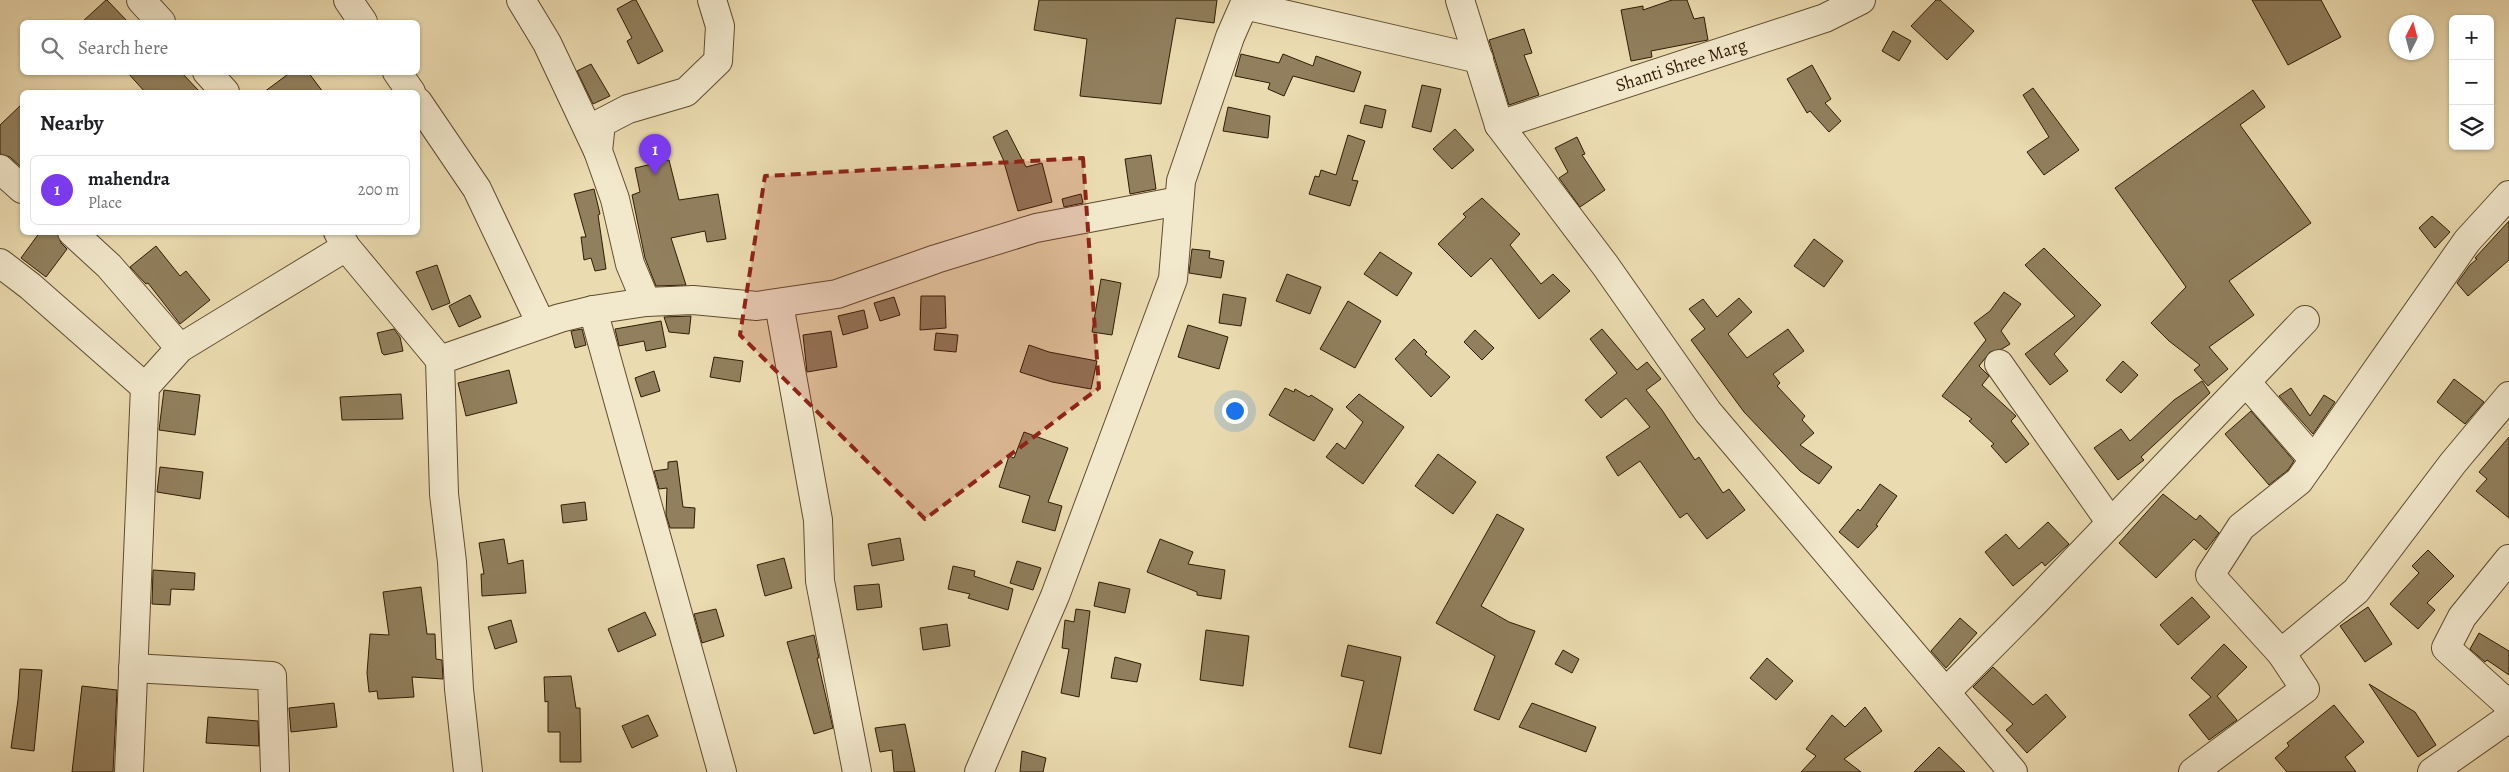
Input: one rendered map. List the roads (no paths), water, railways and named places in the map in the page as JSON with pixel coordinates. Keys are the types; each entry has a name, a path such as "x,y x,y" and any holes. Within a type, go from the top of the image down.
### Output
{"street":[{"path":"141,0 159,20"},
{"path":"348,0 362,20"},
{"path":"521,0 547,43 598,151 615,199 630,264 646,302"},
{"path":"598,151 601,123 628,109 686,92 718,61 720,26 712,0"},
{"path":"1460,0 1500,125 1605,265 1708,412 2012,772"},
{"name":"Shanti Shree Marg","path":"1500,125 1825,18 1861,0"},
{"path":"979,772 1055,596 1173,280 1181,181 1230,37 1244,5 1479,59"},
{"path":"210,75 223,90"},
{"path":"399,75 410,90"},
{"path":"420,105 477,189 541,324"},
{"path":"0,169 20,187"},
{"path":"2193,772 2305,689 2281,653 2210,575 2242,527 2299,481 2466,241 2509,195"},
{"path":"440,360 541,324 593,310 646,302 693,300 757,306 837,294 936,259 1036,228 1179,202"},
{"path":"75,235 109,266 180,348"},
{"path":"129,772 145,387 180,348 342,240 440,360 444,494 452,562 459,689 468,772"},
{"path":"0,263 30,286 145,387"},
{"path":"779,304 818,520 820,581 857,772"},
{"path":"593,310 722,772"},
{"path":"1946,692 2305,320"},
{"path":"1999,364 2111,523"},
{"path":"2246,382 2314,460"},
{"path":"2281,653 2356,591 2454,463 2509,396"},
{"path":"2509,559 2462,617 2446,648 2509,705"},
{"path":"133,668 272,676 275,772"},
{"path":"2432,772 2509,718"}],"place":[{"name":"mahendra","path":"655,175"}]}
